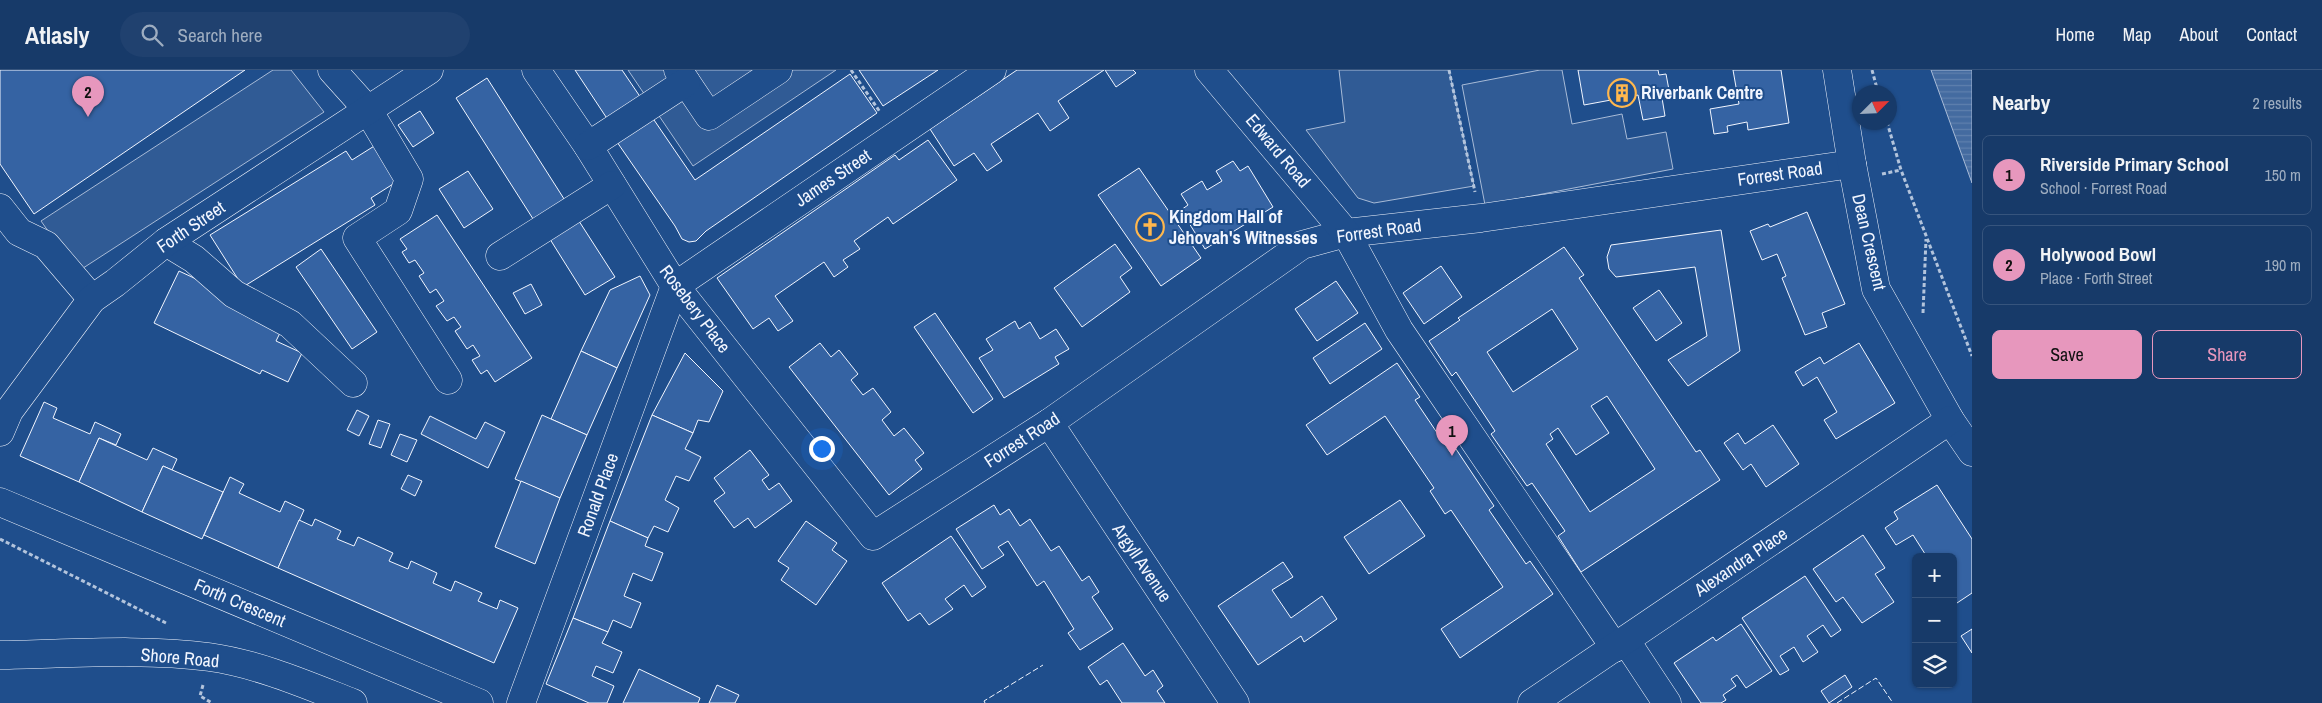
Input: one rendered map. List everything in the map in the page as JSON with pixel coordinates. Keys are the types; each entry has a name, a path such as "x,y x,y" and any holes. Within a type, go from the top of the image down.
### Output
{"street":[{"path":"332,70 368,110 408,179 398,212 357,238 448,380"},
{"name":"Forth Street","path":"0,432 9,411 92,299 166,242 429,70"},
{"name":"Rosebery Place","path":"536,70 588,146 675,286 873,536"},
{"path":"588,146 682,76 709,116 778,70"},
{"name":"James Street","path":"675,286 992,70"},
{"name":"Edward Road","path":"1209,70 1346,233 1399,330 1620,644 1667,703"},
{"name":"Dean Crescent","path":"1837,70 1852,164 1876,288 1950,420 1972,452"},
{"name":"Forrest Road","path":"873,536 1049,423 1302,245 1346,233 1481,218 1852,164"},
{"path":"500,256 612,185"},
{"path":"0,208 19,232 46,245 92,299"},
{"path":"166,242 194,259 234,294 290,324 353,384"},
{"name":"Ronald Place","path":"521,703 675,286"},
{"name":"Alexandra Place","path":"1532,703 1950,420"},
{"name":"Argyll Avenue","path":"1049,423 1235,703"},
{"name":"Forth Crescent","path":"0,502 479,703"},
{"name":"Shore Road","path":"0,655 150,653 209,657 285,676 353,703"}],"path":[{"path":"851,70 896,136"},
{"path":"1449,70 1481,218"},
{"path":"1872,70 1876,85"},
{"path":"1889,130 1901,170 1972,356"},
{"path":"1923,321 1926,236"},
{"path":"0,539 174,629"}],"shaded area":[{"path":"273,70 291,70 324,112 77,272 41,221"},
{"path":"628,70 836,70 693,166"},
{"path":"1339,70 1449,70 1474,186 1374,203 1358,198 1306,130 1345,122"},
{"path":"1540,70 1562,70 1572,124 1622,114 1627,139 1666,132 1673,169 1485,205 1462,85"},
{"path":"1931,70 1972,70 1972,183"}],"building":[{"path":"0,70 245,70 34,214 0,164"},
{"path":"575,70 622,70 643,101 610,123"},
{"path":"859,70 938,70 883,106"},
{"path":"1017,70 1104,70 1058,101 1069,118 1050,131 1038,113 991,144 1002,161 987,171 974,153 954,166 930,129"},
{"path":"1105,70 1133,70 1136,73 1116,87"},
{"name":"Riverbank Centre","path":"1578,70 1658,70 1659,75 1666,74 1669,90 1661,92 1665,116 1643,120 1638,95 1584,105"},
{"path":"1733,70 1781,70 1789,123 1748,130 1747,122 1727,126 1728,132 1714,134 1710,109 1739,104"},
{"path":"850,74 877,113 706,231 696,241 689,242 682,239 617,142 652,117 695,180"},
{"path":"487,78 566,202 535,222 456,98"},
{"path":"420,111 434,133 413,147 398,125"},
{"path":"928,140 957,180 893,224 888,217 854,241 860,249 843,260 848,267 834,277 824,262 775,296 793,321 778,331 769,318 753,329 717,278 895,155 899,160"},
{"path":"379,143 401,179 371,198 375,205 243,287 210,235 346,151 352,160"},
{"path":"1233,161 1240,171 1248,166 1273,207 1205,249 1181,210 1188,205 1181,194 1202,181 1207,190 1222,181 1216,171"},
{"name":"Kingdom Hall of Jehovah's Witnesses","path":"1139,168 1201,258 1161,286 1098,195"},
{"path":"468,171 493,209 464,228 439,189"},
{"path":"1807,212 1845,304 1822,313 1827,327 1805,335 1782,278 1786,276 1777,254 1762,260 1750,231 1768,224 1770,227"},
{"path":"437,215 532,358 495,382 487,370 481,374 472,360 480,356 473,345 467,349 455,331 461,327 454,317 447,321 436,306 444,301 436,289 430,293 419,276 424,273 415,260 409,263 402,252 407,249 400,239"},
{"path":"577,218 615,277 585,295 548,236"},
{"path":"1721,230 1740,351 1688,386 1668,360 1707,336 1695,267 1616,277 1609,269 1607,257 1611,245"},
{"path":"1115,244 1132,268 1120,277 1130,292 1082,327 1054,288"},
{"path":"1564,247 1584,275 1579,278 1696,452 1700,450 1720,480 1581,572 1558,536 1565,531 1532,483 1527,486 1491,434 1495,431 1456,372 1452,376 1429,341 1460,320 1458,318","holes":["1552,309 1578,349 1513,392 1487,352","1607,396 1655,469 1590,512 1546,444 1553,439 1550,434 1558,428 1576,455 1609,433 1591,406"]},
{"path":"321,249 377,332 352,349 296,267"},
{"path":"1441,266 1462,297 1424,324 1403,293"},
{"path":"179,271 224,292 282,329 276,341 302,353 288,382 262,370 260,374 154,323"},
{"path":"640,276 650,295 617,368 581,351 610,290"},
{"path":"1336,281 1358,313 1317,341 1295,309"},
{"path":"531,284 542,305 525,314 513,293"},
{"path":"1659,290 1682,323 1656,341 1633,308"},
{"path":"935,313 993,399 973,413 914,327"},
{"path":"1015,321 1019,329 1030,322 1040,339 1056,329 1069,349 1055,357 1059,364 1004,398 979,358 993,350 986,339"},
{"path":"1365,323 1382,349 1330,384 1313,358"},
{"path":"820,343 831,357 839,350 858,374 851,380 863,395 873,388 891,412 882,420 894,436 904,428 924,453 915,460 922,469 889,495 789,367"},
{"path":"1859,343 1895,403 1836,439 1824,420 1837,412 1817,377 1803,386 1795,372 1820,357 1824,364"},
{"path":"581,351 617,368 587,435 551,419"},
{"path":"685,353 723,391 709,422 698,420 693,433 652,415"},
{"path":"1397,363 1420,397 1415,400 1450,452 1456,449 1494,506 1489,510 1526,564 1530,561 1553,594 1460,658 1441,629 1503,587 1451,510 1445,514 1430,491 1434,488 1385,416 1327,455 1306,425"},
{"path":"44,402 57,408 53,418 90,434 95,422 121,434 116,445 99,438 79,482 20,456"},
{"path":"357,410 369,416 359,436 347,430"},
{"path":"542,415 587,435 560,498 515,479"},
{"path":"652,415 693,433 685,449 701,457 689,481 676,476 665,500 679,508 668,532 654,526 648,538 610,521"},
{"path":"430,416 476,439 485,422 505,432 488,468 421,434"},
{"path":"378,420 390,424 381,448 369,444"},
{"path":"1773,425 1799,464 1766,487 1751,464 1743,470 1724,443 1738,433 1745,444"},
{"path":"400,434 417,440 407,462 391,455"},
{"path":"99,438 147,460 153,448 177,459 172,470 163,466 142,512 79,482"},
{"path":"750,450 769,475 762,480 769,490 779,483 792,501 755,528 748,518 734,528 714,501 725,493 714,478"},
{"path":"163,466 223,492 202,539 142,512"},
{"path":"408,475 422,481 415,496 401,489"},
{"path":"230,477 244,484 239,493 280,512 285,501 304,510 278,568 204,535"},
{"path":"521,481 560,498 535,564 495,547"},
{"path":"1937,485 1972,539 1972,593 1957,603 1957,553 1924,553 1913,535 1896,545 1885,528 1898,519 1894,512"},
{"path":"1400,500 1425,536 1369,574 1344,537"},
{"path":"994,505 1000,515 1009,509 1020,526 1030,519 1051,551 1059,546 1082,581 1089,576 1099,592 1092,597 1113,629 1080,650 1068,633 1074,629 1044,581 1037,586 1008,541 998,547 1004,555 982,569 956,529"},
{"path":"315,519 341,531 337,539 354,546 358,537 393,553 389,561 408,569 411,561 437,573 433,583 451,591 455,581 482,593 478,601 497,609 500,600 518,608 494,663 278,568 299,520 312,526"},
{"path":"610,521 648,538 645,546 663,553 652,581 633,573 624,596 641,603 631,628 613,620 608,632 573,618"},
{"path":"806,521 837,543 832,550 847,561 816,605 781,580 789,568 778,561"},
{"path":"1863,535 1885,568 1875,574 1894,602 1862,623 1843,597 1836,602 1813,569"},
{"path":"951,536 986,587 972,597 964,585 945,599 953,609 929,625 920,613 908,621 882,583"},
{"path":"1283,562 1293,577 1272,590 1291,618 1322,596 1337,619 1304,642 1301,636 1258,665 1218,606"},
{"path":"1805,576 1841,630 1831,637 1823,625 1807,636 1818,652 1803,662 1794,647 1780,656 1789,670 1780,675 1742,618"},
{"path":"573,618 608,632 602,643 622,652 613,673 596,666 592,676 614,686 607,703 589,703 546,684"},
{"path":"1741,624 1772,671 1746,688 1737,675 1731,679 1736,686 1723,695 1726,700 1721,703 1701,703 1674,663 1713,637 1716,641"},
{"path":"1972,629 1972,653 1961,636"},
{"path":"1123,643 1145,676 1153,670 1163,686 1157,691 1165,703 1122,703 1107,680 1100,685 1088,667"},
{"path":"639,669 700,698 698,703 623,703"},
{"path":"1845,675 1852,687 1829,703 1821,691"},
{"path":"717,685 739,695 735,703 709,703"}],"fence":[{"path":"985,703 984,701 1043,665"},
{"path":"1837,703 1876,678 1893,703"}],"place":[{"name":"Riverbank Centre","path":"1622,93"},
{"name":"Holywood Bowl","path":"88,117"},
{"name":"Kingdom Hall of Jehovah's Witnesses","path":"1150,227"},
{"name":"Riverside Primary School","path":"1452,456"}]}
